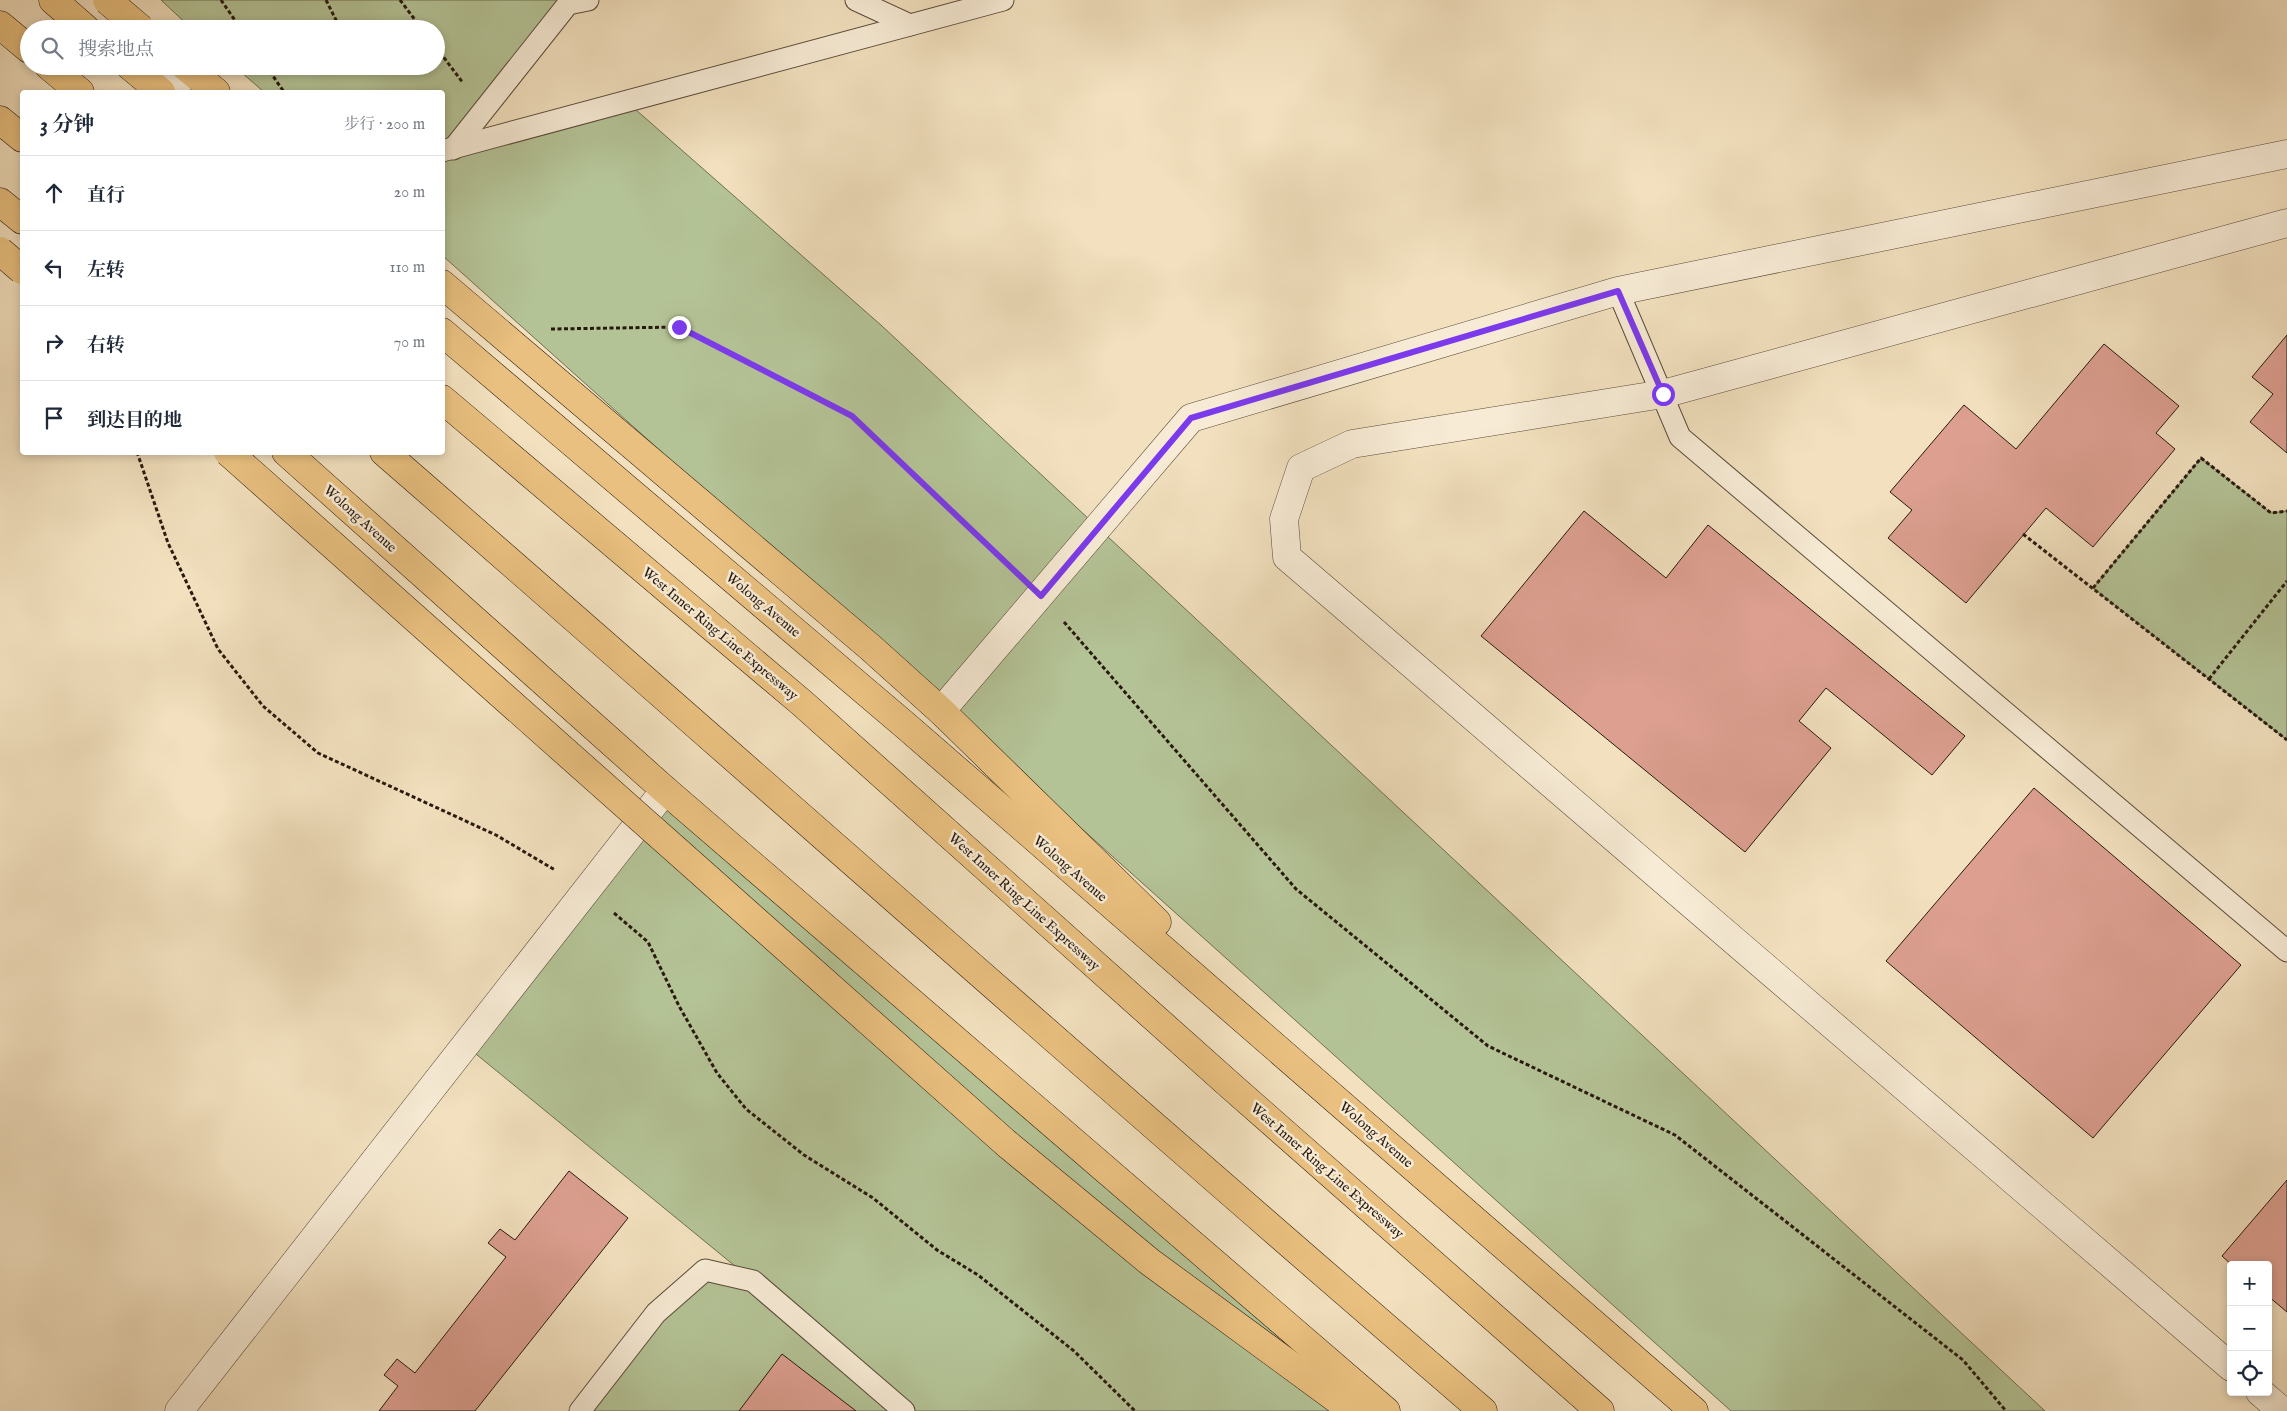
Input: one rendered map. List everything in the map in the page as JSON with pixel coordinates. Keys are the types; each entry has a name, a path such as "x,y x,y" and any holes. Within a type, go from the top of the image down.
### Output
{"highway":[{"path":"52,0 75,20"},
{"path":"107,0 130,20"},
{"path":"0,25 20,42"},
{"path":"60,75 78,90"},
{"path":"141,75 159,90"},
{"path":"196,75 214,90"},
{"path":"0,120 20,136"},
{"path":"0,202 20,218"},
{"path":"0,250 20,268"},
{"path":"445,287 871,648 941,711 1366,1126"},
{"name":"Wolong Avenue","path":"445,335 906,726 1694,1411"},
{"name":"West Inner Ring Line Expressway","path":"445,402 802,703 1232,1088 1600,1411"},
{"path":"231,455 1007,1144 1150,1262 1353,1411"},
{"name":"Wolong Avenue","path":"289,455 665,790 1386,1411"},
{"path":"387,455 785,801 1185,1155 1483,1411"}],"street":[{"path":"121,0 134,20"},
{"path":"167,75 176,90"},
{"path":"941,711 1191,418 1618,291 2287,154"},
{"path":"2227,1364 1287,557 1284,519 1301,468 1352,444 1663,394 2287,223"},
{"path":"179,1411 665,790"},
{"path":"2265,1396 2282,1411"}],"lane":[{"path":"856,0 910,25"},
{"path":"448,150 1003,0"},
{"path":"448,150 484,110 573,1"},
{"path":"1618,291 1680,436 2287,951"},
{"path":"580,1411 656,1313 706,1270 753,1281 904,1411"}],"path":[{"path":"222,0 235,20"},
{"path":"326,0 336,20"},
{"path":"400,0 415,20"},
{"path":"445,61 484,110"},
{"path":"272,75 283,90"},
{"path":"545,329 679,327 852,416 1041,596 1296,889 1488,1046 1675,1135 1963,1360 2006,1411"},
{"path":"138,455 168,543 218,649 263,706 318,753 496,834 586,889 648,942 679,1006 717,1073 746,1109 804,1155 873,1198 937,1250 978,1275 1074,1351 1135,1411"},
{"path":"2093,588 2201,458 2271,513 2287,511"},
{"path":"2024,534 2287,740"},
{"path":"2209,679 2287,580"}],"green space":[{"path":"161,0 564,0 454,148 627,102 882,326 2045,1411 1731,1411 445,258 445,90 262,90 244,75 445,75 445,20 182,20"},
{"path":"2201,458 2271,513 2287,511 2287,740 2093,588"},
{"path":"665,790 1386,1411 580,1411 705,1270 752,1280 465,1045"}],"building":[{"path":"2287,335 2287,453 2250,422 2273,394 2252,377"},
{"path":"2104,344 2179,406 2156,433 2175,449 2093,547 2046,508 1966,603 1888,538 1912,510 1890,492 1964,405 2016,449"},
{"path":"1584,511 1666,578 1708,525 1965,736 1932,775 1826,688 1799,721 1831,748 1745,852 1481,636"},
{"path":"2034,788 2241,965 2093,1138 1886,961"},
{"path":"569,1171 628,1218 475,1411 379,1411 398,1386 384,1375 397,1359 415,1373 506,1257 488,1243 500,1229 515,1240"},
{"path":"2287,1180 2287,1312 2272,1299 2272,1261 2228,1261 2222,1256"},
{"path":"782,1354 856,1411 739,1411"}],"route":[{"path":"679,327 852,416 1041,596 1191,418 1618,291 1663,394"}]}
